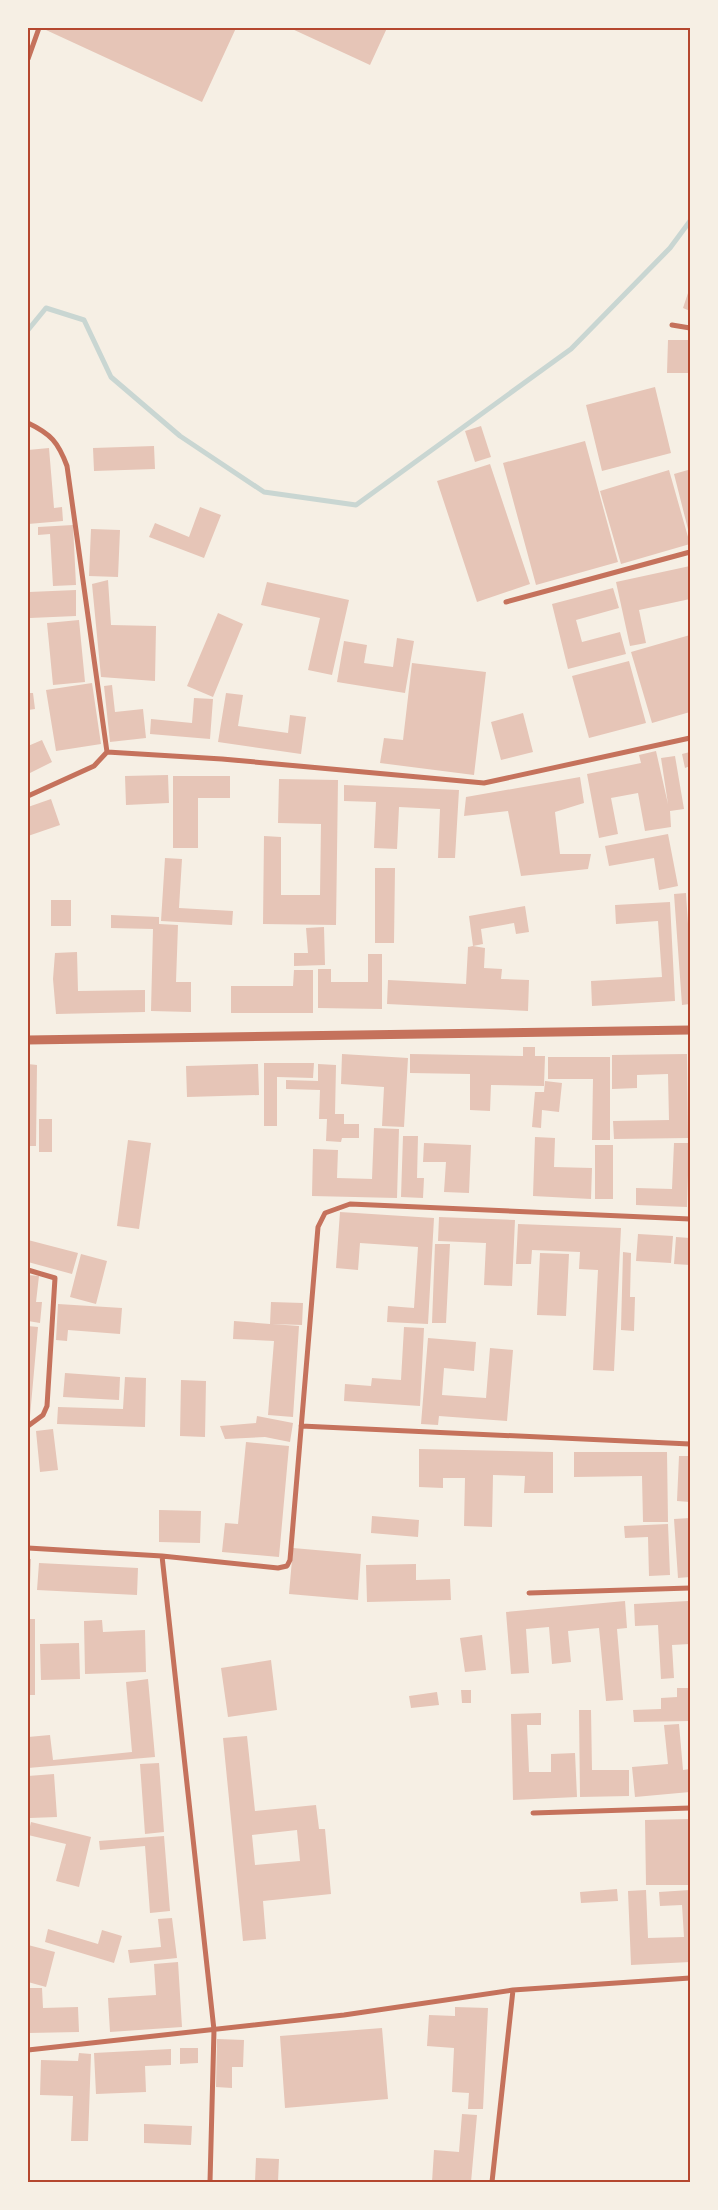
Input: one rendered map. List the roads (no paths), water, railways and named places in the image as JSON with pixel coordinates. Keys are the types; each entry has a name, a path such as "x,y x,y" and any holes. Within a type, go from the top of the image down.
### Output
{"street":[{"path":"28,59 39,28"},
{"path":"672,325 690,328"},
{"path":"28,423 46,432 60,446 67,466 107,752"},
{"path":"506,602 690,552"},
{"path":"107,752 222,759 484,783 690,738"},
{"path":"28,796 94,766 107,752"},
{"path":"28,1040 690,1030"},
{"path":"28,1548 162,1556 278,1568 287,1566 290,1560 318,1227 325,1213 350,1204 690,1219"},
{"path":"28,1270 56,1278 47,1406 43,1415 28,1426"},
{"path":"301,1426 690,1444"},
{"path":"162,1556 214,2030 210,2182"},
{"path":"529,1593 690,1588"},
{"path":"533,1814 690,1808"},
{"path":"28,2050 344,2015 513,1990 690,1978"},
{"path":"492,2182 513,1990"}],"waterway":[{"path":"28,330 46,308 84,320 111,377 180,436 264,492 356,505 571,349 670,248 690,221"}]}
